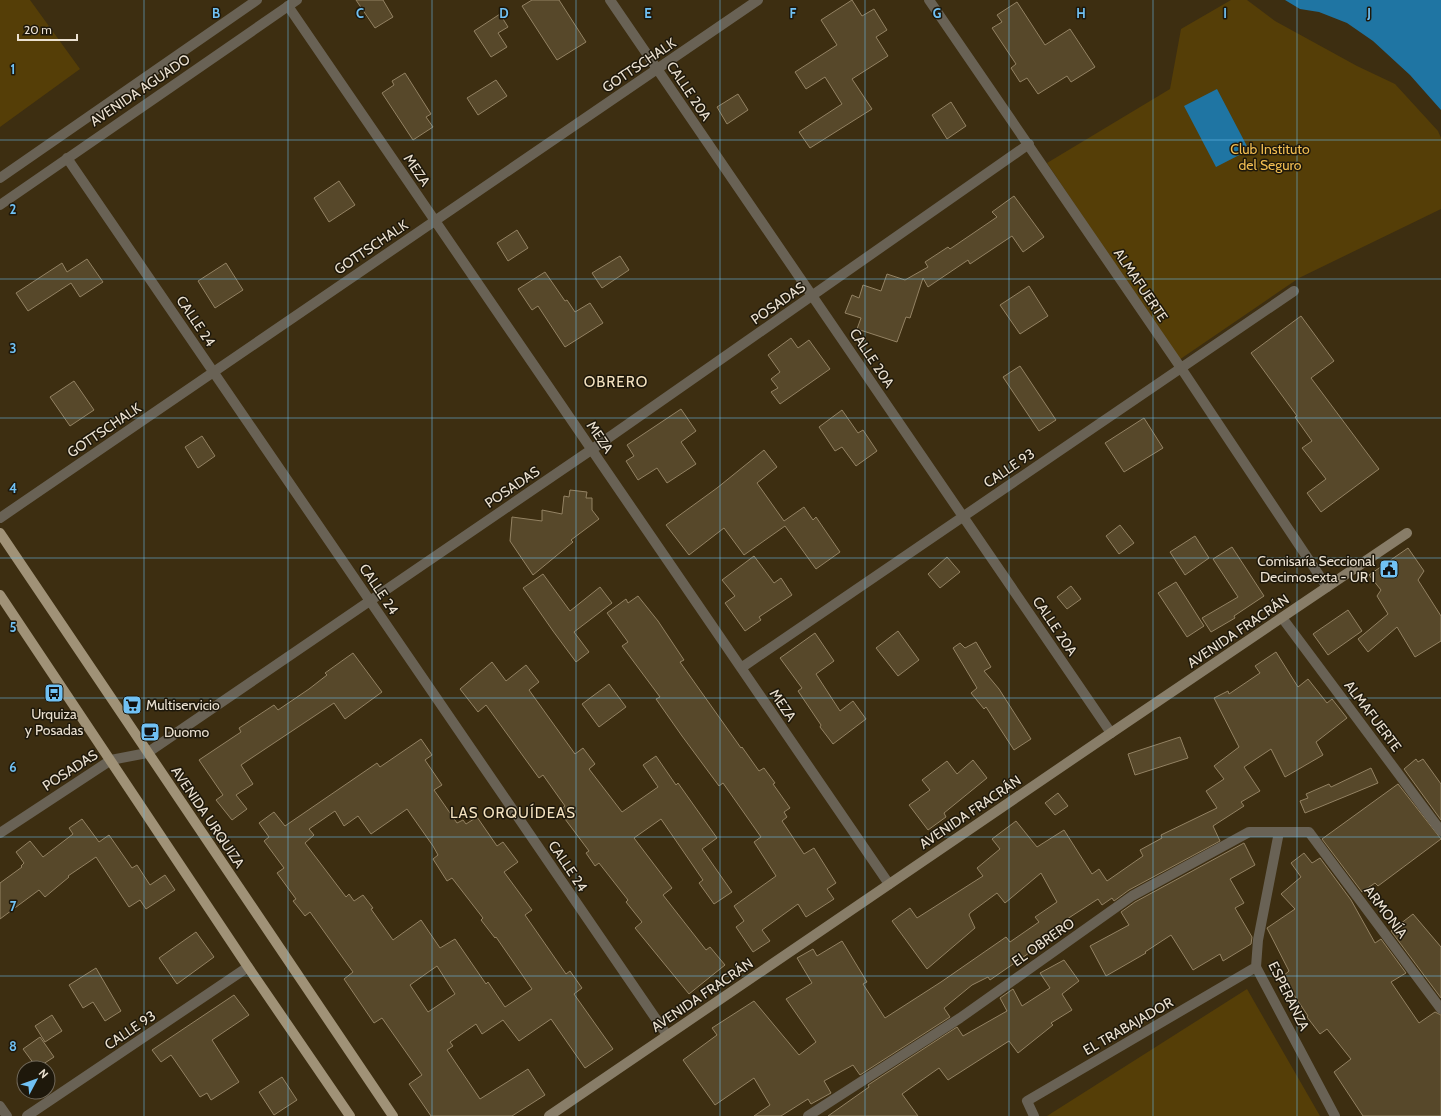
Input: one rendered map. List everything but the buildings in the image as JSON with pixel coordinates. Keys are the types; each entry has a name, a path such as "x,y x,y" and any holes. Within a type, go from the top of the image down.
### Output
{"main road":[{"name":"AVENIDA URQUIZA","path":"0,533 393,1116"},
{"name":"AVENIDA FRACRÁN","path":"549,1116 1111,733 1283,619 1327,587 1408,533"},
{"path":"0,595 248,967 350,1116"}],"street":[{"name":"AVENIDA AGUADO","path":"0,178 257,0"},
{"name":"AVENIDA AGUADO","path":"0,205 297,0"},
{"name":"CALLE 20A","path":"610,0 1111,733"},
{"name":"GOTTSCHALK","path":"0,518 758,0"},
{"name":"ALMAFUERTE","path":"929,0 1181,368 1327,587"},
{"name":"MEZA","path":"288,6 889,884"},
{"name":"POSADAS","path":"0,833 111,760 147,753 591,450 1029,144"},
{"name":"CALLE 24","path":"67,158 667,1035"},
{"name":"CALLE 93","path":"741,668 1294,291"},
{"name":"ALMAFUERTE","path":"1283,619 1441,831"},
{"name":"EL OBRERO","path":"808,1116 960,1018 1132,896 1249,832 1310,832"},
{"name":"ESPERANZA","path":"1279,832 1258,940 1256,967 1335,1116"},
{"name":"ARMONÍA","path":"1310,832 1441,1009"},
{"name":"CALLE 93","path":"27,1116 248,967"},
{"name":"EL TRABAJADOR","path":"1034,1116 1027,1101 1256,967"},
{"path":"0,1106 7,1116"}],"green space":[{"path":"0,0 30,0 80,69 0,127"},
{"name":"Club Instituto del Seguro","path":"1231,0 1247,0 1275,21 1357,66 1395,84 1438,131 1441,138 1441,209 1299,278 1179,360 1047,163 1170,89 1181,29"},
{"path":"1247,989 1320,1116 1047,1116"}],"water":[{"path":"1285,0 1441,0 1441,110 1410,75 1373,41 1347,23 1319,12 1300,9"},
{"path":"1217,89 1249,150 1216,167 1184,106"}],"place":[{"name":"Comisaría Seccional Decimosexta - UR I","path":"1389,569"},
{"name":"Urquiza y Posadas","path":"54,693"},
{"name":"Multiservicio","path":"132,705"},
{"name":"Duomo","path":"150,732"}],"district":[{"name":"OBRERO","path":"616,382"},
{"name":"LAS ORQUÍDEAS","path":"513,813"}]}
